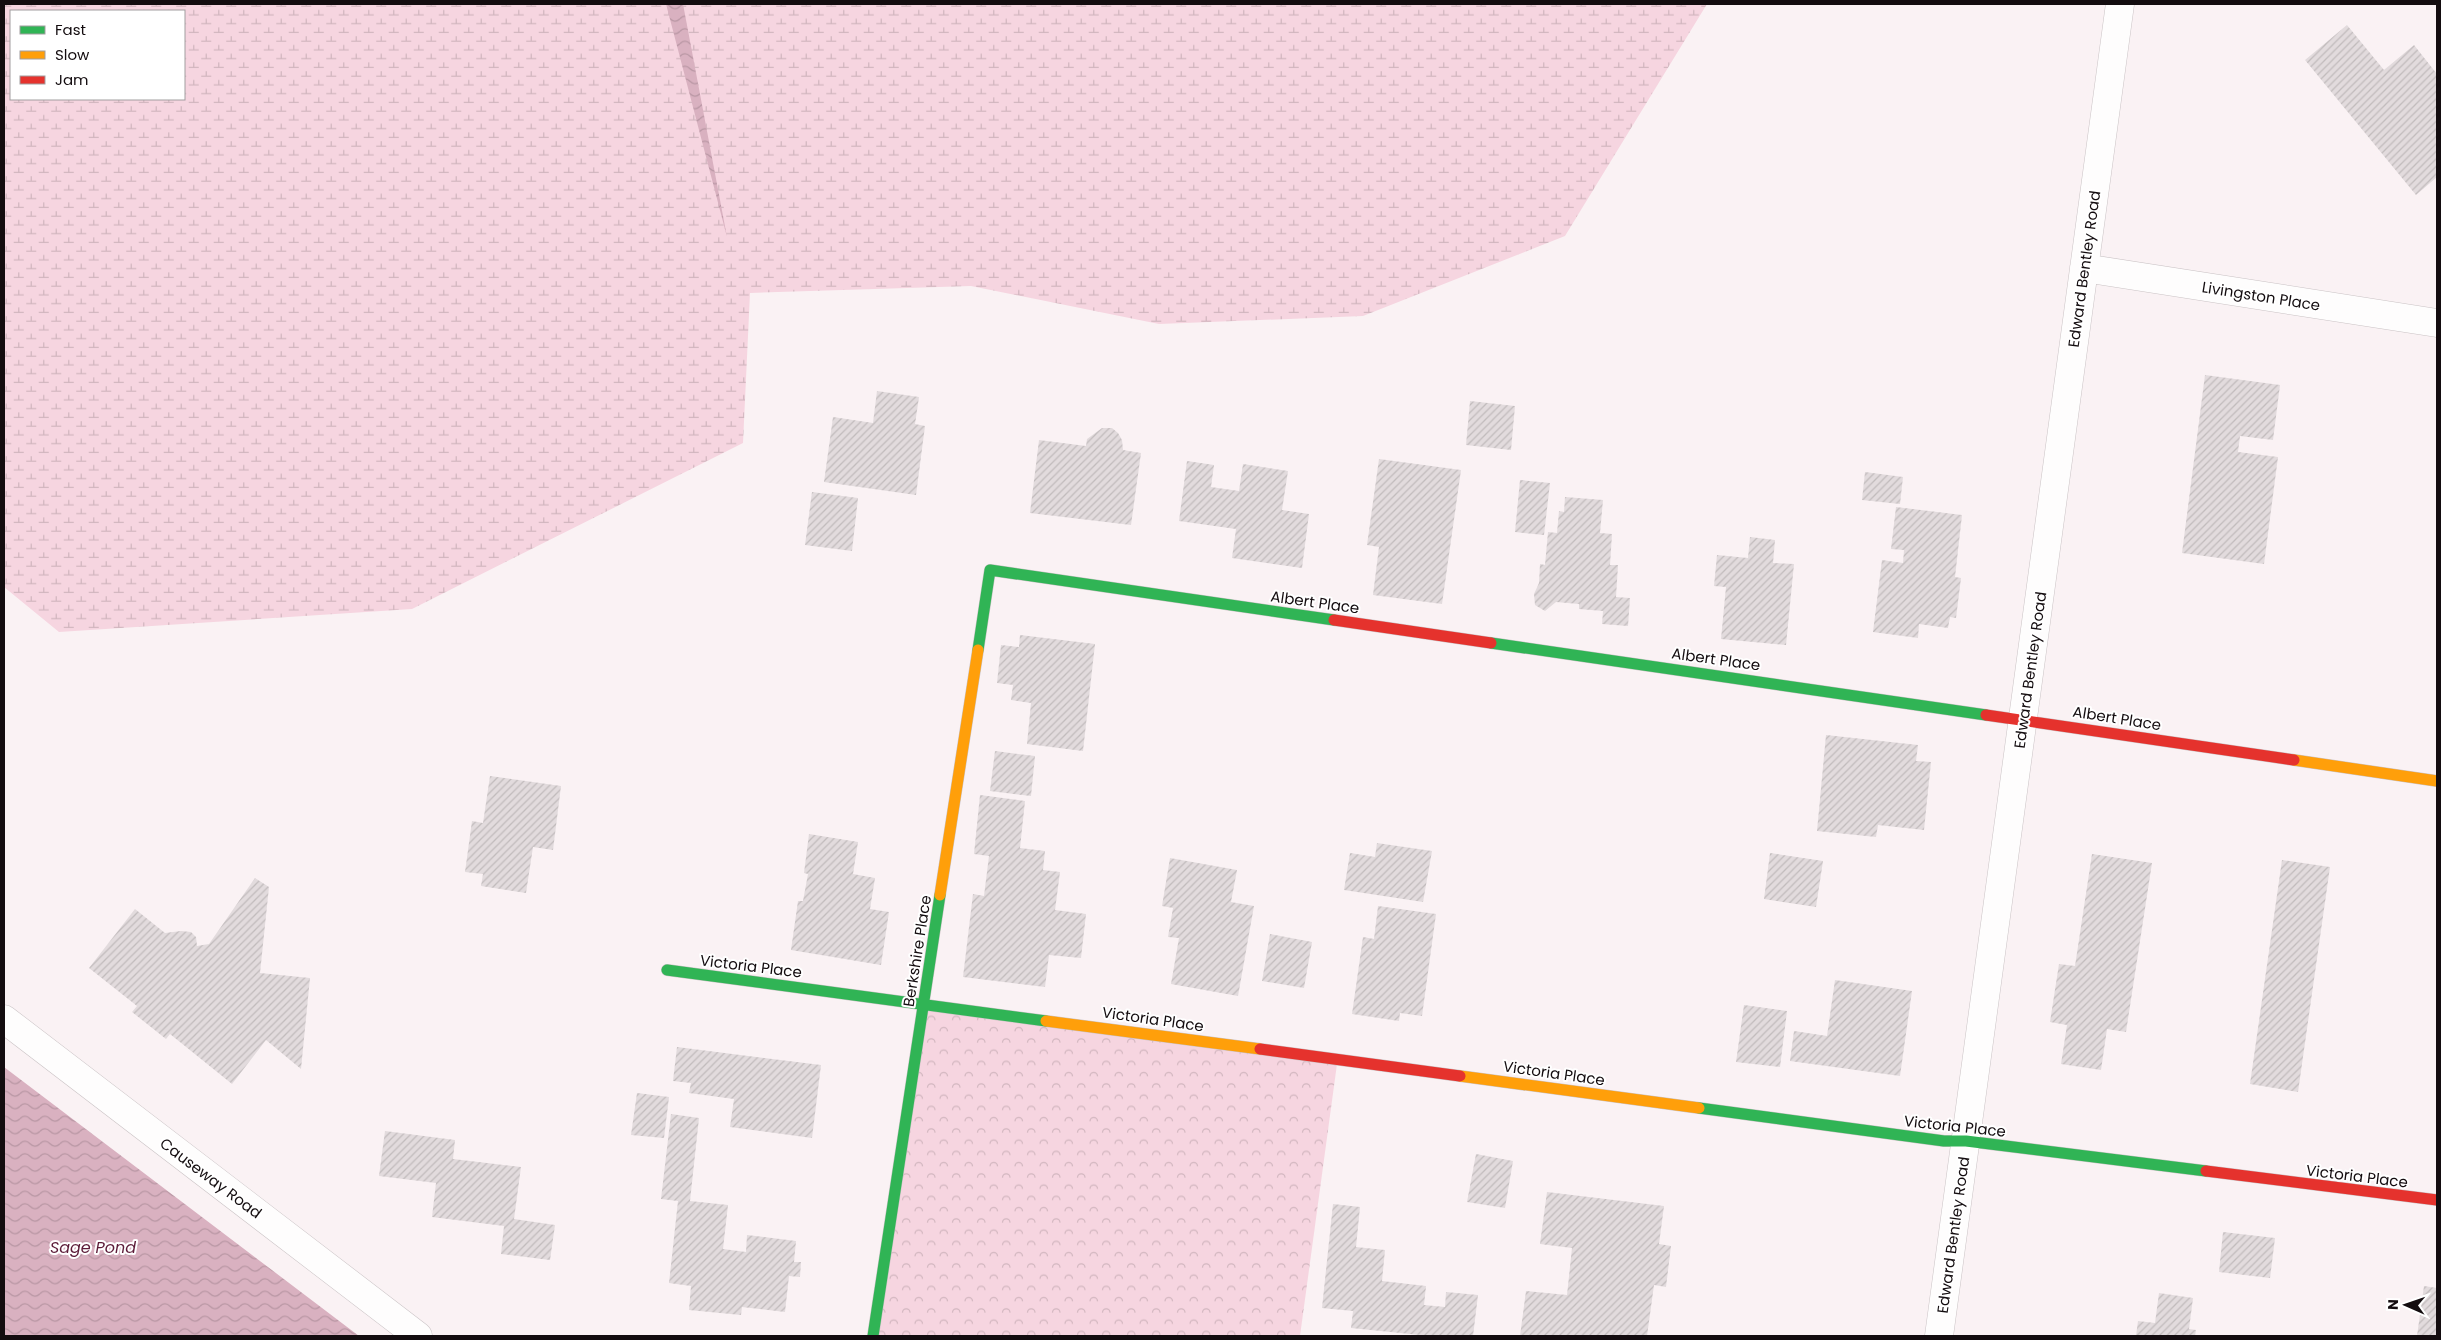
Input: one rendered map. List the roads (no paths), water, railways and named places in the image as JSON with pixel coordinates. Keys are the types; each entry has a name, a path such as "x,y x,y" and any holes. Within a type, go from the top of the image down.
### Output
{"street":[{"name":"Edward Bentley Road","path":"1939,1336 2120,4"},
{"name":"Livingston Place","path":"2084,268 2437,323"},
{"name":"Albert Place","path":"990,570 2023,719 2437,781"},
{"name":"Berkshire Place","path":"874,1336 990,570"},
{"name":"Victoria Place","path":"668,970 1934,1140 1966,1141 2437,1200"},
{"name":"Causeway Road","path":"4,1019 418,1336"}],"water":[{"path":"666,4 683,4 727,237"},
{"name":"Sage Pond","path":"4,1067 359,1336 4,1336"}]}
